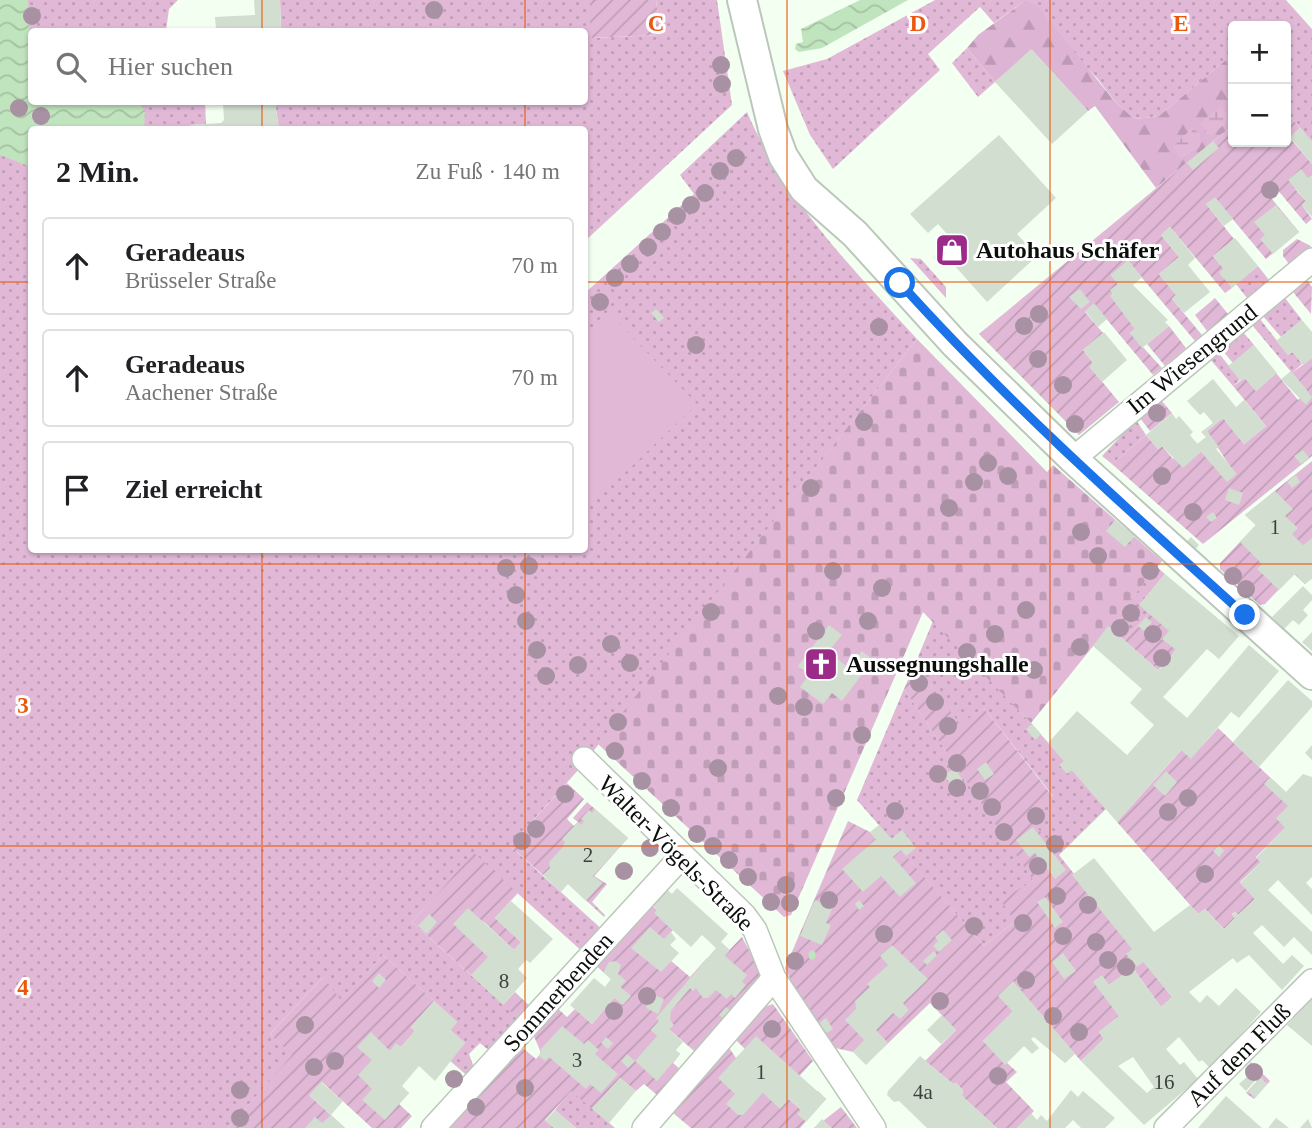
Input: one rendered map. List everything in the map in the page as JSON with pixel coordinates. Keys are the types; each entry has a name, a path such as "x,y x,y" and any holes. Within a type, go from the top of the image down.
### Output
{"street":[{"path":"742,0 773,129 789,168 813,199 855,233 955,344 1073,459 1312,676"},
{"name":"Im Wiesengrund","path":"1073,459 1312,260"},
{"name":"Walter-Vögels-Straße","path":"584,759 744,915 755,930 774,978 874,1128"},
{"name":"Sommerbenden","path":"433,1128 682,856"},
{"path":"644,1128 774,978"},
{"name":"Auf dem Fluß","path":"1166,1128 1312,981"}],"green space":[{"path":"0,0 178,0 169,9 166,28 28,28 28,105 205,105 206,124 190,126 28,126 28,553 588,553 588,290 694,194 680,175 747,112 781,175 822,233 917,339 580,768 510,846 605,932 585,954 474,854 412,922 523,1022 493,1054 480,1043 469,1054 476,1073 471,1079 449,1060 465,1043 450,1030 457,1022 383,955 341,1001 322,978 270,1034 293,1055 228,1128 0,1128"},
{"path":"280,0 590,0 591,38 660,35 656,0 717,0 732,105 588,238 588,126 279,126 275,105 588,105 588,28 281,28"},
{"path":"590,0 656,0 660,35 590,38"},
{"path":"935,0 1286,0 1312,29 1312,142 1291,117 1291,21 1228,21 1228,58 1159,116 1135,119 1117,104 1097,78 1022,3 994,23 980,7 928,54 940,70 833,169 810,135 783,71 827,59"},
{"path":"1029,2 1038,7 1117,104 1135,119 1159,116 1228,58 1228,129 1156,188 1095,106 1088,111 1032,50 995,82 967,48 978,35 1022,3"},
{"path":"967,48 995,82 978,97 952,63"},
{"path":"1220,107 1227,113 1227,122 1212,135 1207,135 1200,123"},
{"path":"1291,117 1300,128 1291,137"},
{"path":"1192,128 1200,134 1200,146 1181,159 1173,147"},
{"path":"1228,129 1228,147 1291,147 1291,139 1312,164 1312,175 1295,189 1306,201 1302,205 1312,219 1306,224 1276,188 1268,194 1299,232 1266,259 1215,198 1206,204 1234,239 1213,256 1224,269 1220,272 1232,288 1225,293 1170,227 1161,235 1179,257 1159,274 1176,295 1172,299 1202,335 1195,341 1128,261 1111,275 1118,284 1111,296 1135,329 1130,333 1162,368 1153,375 1094,304 1085,312 1103,333 1083,350 1093,363 1090,367 1119,402 1079,435 979,334"},
{"path":"1297,239 1311,246 1289,264 1283,256 1283,250"},
{"path":"910,258 921,259 946,287 946,298"},
{"path":"1258,266 1269,280 1247,298 1236,284"},
{"path":"1307,280 1312,287 1311,314 1293,292"},
{"path":"1215,298 1228,314 1207,331 1195,315"},
{"path":"1285,298 1302,320 1281,337 1263,316"},
{"path":"610,314 697,404 588,508 588,335"},
{"path":"1260,319 1288,355 1293,352 1302,364 1292,373 1252,325"},
{"path":"1169,326 1186,348 1165,366 1147,344"},
{"path":"1243,332 1254,345 1233,363 1222,350"},
{"path":"917,339 1047,472 1053,465 1162,561 1031,723 923,612 791,915 784,917 598,744"},
{"path":"1218,352 1240,380 1233,386 1210,359"},
{"path":"1312,358 1312,456 1203,544 1112,464 1146,435 1158,449 1162,446 1173,459 1195,441 1222,476 1231,468 1207,431 1223,418 1244,444 1266,426 1233,386 1245,378 1256,391 1276,373 1298,400 1308,392 1292,373"},
{"path":"1161,400 1172,413 1150,431 1139,417"},
{"path":"1136,420 1146,435 1112,464 1102,456"},
{"path":"1312,461 1312,577 1305,584 1294,574 1265,604 1260,605 1220,569 1220,563 1256,525 1245,515"},
{"path":"1157,567 1165,574 1140,604 1149,613 1124,640 1108,627"},
{"path":"1149,613 1183,642 1158,670 1124,640"},
{"path":"933,621 1031,723 1106,809 1058,856 1028,816 1053,796 984,708 960,725 915,664"},
{"path":"915,664 960,724 984,708 1053,797 1028,816 1172,997 1161,1007 1133,968 1109,985 1102,976 1094,981 1119,1016 1099,1032 1104,1039 1081,1061 1027,998 983,1041 1017,1072 1006,1082 1034,1111 1017,1128 997,1128 962,1096 963,1090 956,1083 952,1083 925,1061 956,1030 930,1003 881,1050 868,1037 853,1052 831,1047 804,1008 785,968 848,821 870,832 876,839 901,850 984,946 1015,921 1001,901 1033,880 904,689"},
{"path":"904,689 1033,879 1015,921 984,946 857,800"},
{"path":"1218,728 1294,800 1294,819 1256,857 1261,862 1240,882 1255,899 1238,915 1235,912 1232,914 1235,918 1224,929 1205,909 1198,914 1117,822 1192,738 1202,746"},
{"path":"567,783 584,799 567,819 574,826 578,822 573,818 587,802 628,838 594,876 607,884 592,902 604,917 551,868 543,875 510,846"},
{"path":"474,853 518,893 495,918 521,942 514,950 483,921 503,958 480,983 412,922"},
{"path":"648,902 667,919 665,923 673,930 656,948 690,977 707,958 715,965 742,937 760,971 758,988 700,1056 659,1021 651,1030 680,1054 673,1063 680,1069 657,1095 644,1084 636,1091 620,1078 592,1109 571,1091 545,1120 554,1128 441,1128 518,1044 536,1059 541,1053 531,1029 554,1005 567,1017 575,1009 592,1024 614,998 630,996 592,962"},
{"path":"383,955 434,1001 411,1027 415,1031 401,1047 396,1044 390,1051 358,1047 409,1093 399,1104 412,1116 401,1128 372,1128 322,1082 310,1096 345,1128 228,1128 292,1055 270,1034 323,977 341,1000"},
{"path":"515,992 534,1010 523,1022 503,1005"},
{"path":"773,1004 813,1061 783,1094 801,1110 818,1091 826,1099 800,1128 691,1128 673,1113 728,1046 736,1058 745,1049 735,1039 760,1008"},
{"path":"1251,1062 1270,1081 1254,1099 1246,1093 1257,1081 1245,1069"},
{"path":"571,1090 615,1128 576,1128 555,1110"},
{"path":"841,1107 857,1128 814,1128"}],"water":[{"path":"0,0 28,0 28,105 140,105 145,111 144,126 28,126 28,166 0,155"},
{"path":"860,0 908,0 822,48 799,52 795,49 796,44 803,42 801,29"}],"building":[{"path":"254,0 280,0 281,28 216,28 215,17 255,15"},
{"path":"1031,49 1088,111 1052,144 995,82"},
{"path":"223,105 275,105 278,126 189,125 221,123 224,120"},
{"path":"1300,128 1312,142 1312,164 1291,138"},
{"path":"999,135 1056,198 1017,234 1037,256 987,302 954,265 965,254 938,224 928,233 910,214"},
{"path":"1213,141 1219,148 1193,170 1187,163"},
{"path":"1301,169 1308,178 1312,175 1312,217 1302,205 1306,201 1288,180"},
{"path":"1215,197 1233,219 1224,226 1206,204"},
{"path":"1276,205 1299,232 1273,254 1260,239 1265,235 1254,222"},
{"path":"1170,227 1195,258 1188,265 1210,292 1184,313 1172,299 1176,295 1159,274 1179,257 1161,235"},
{"path":"1235,238 1258,266 1232,288 1219,273 1224,269 1213,256"},
{"path":"1091,245 1095,250 1087,257 1083,252"},
{"path":"1128,260 1142,277 1133,285 1168,320 1165,322 1169,326 1142,348 1130,333 1135,329 1110,296 1113,294 1110,290 1118,284 1111,275"},
{"path":"1080,289 1090,302 1081,309 1069,297"},
{"path":"1094,303 1107,319 1098,327 1085,311"},
{"path":"656,309 664,318 659,322 651,313"},
{"path":"1302,320 1312,332 1312,358 1303,365 1293,352 1288,355 1276,341"},
{"path":"1104,332 1127,360 1102,382 1089,367 1093,363 1083,350"},
{"path":"1254,345 1277,373 1256,391 1245,378 1241,381 1228,366"},
{"path":"1291,371 1312,397 1306,405 1281,379"},
{"path":"1213,379 1236,407 1244,400 1266,426 1244,444 1223,418 1207,431 1219,447 1216,449 1237,474 1227,482 1201,452 1183,468 1162,446 1158,449 1146,435 1172,413 1176,419 1179,416 1193,432 1190,435 1197,444 1206,437 1201,432 1213,423 1204,412 1200,415 1187,401"},
{"path":"1303,450 1309,458 1301,464 1294,456"},
{"path":"1296,475 1300,482 1292,488 1287,482"},
{"path":"1229,488 1243,493 1239,505 1225,500"},
{"path":"1275,491 1293,509 1285,516 1298,528 1292,534 1303,545 1312,538 1312,579 1305,584 1295,574 1279,590 1257,569 1262,564 1240,542 1256,525 1245,515"},
{"path":"1213,512 1217,518 1211,522 1206,517"},
{"path":"1115,520 1135,536 1125,547 1106,531"},
{"path":"1191,537 1199,545 1195,550 1186,542"},
{"path":"1165,574 1239,636 1219,659 1207,649 1163,697 1187,718 1249,645 1279,671 1239,718 1231,712 1191,759 1181,750 1117,822 1072,770 1067,774 1059,765 1064,761 1048,743 1077,711 1127,755 1154,725 1130,703 1142,689 1093,646 1108,626 1158,670 1176,650 1162,639 1169,631 1139,605"},
{"path":"1303,586 1312,595 1312,600 1303,610 1308,615 1299,625 1293,620 1284,629 1272,617"},
{"path":"1146,617 1152,622 1144,631 1138,626"},
{"name":"Aussegnungshalle","path":"829,625 842,635 828,652 849,668 862,651 873,660 842,701 832,693 823,704 800,687 809,675 798,666"},
{"path":"1312,632 1312,651 1302,642"},
{"path":"1288,680 1312,701 1312,707 1259,767 1233,742"},
{"path":"1032,724 1041,734 1035,740 1026,729"},
{"path":"1312,745 1312,760 1305,753"},
{"path":"986,762 994,774 985,780 977,769"},
{"path":"955,768 963,781 953,788 944,775"},
{"path":"1166,771 1177,782 1165,796 1153,785"},
{"path":"1303,774 1312,777 1312,877 1306,883 1312,889 1312,915 1278,880 1268,890 1312,932 1312,955 1294,937 1284,947 1262,925 1253,933 1283,964 1292,955 1304,966 1282,990 1249,955 1237,963 1233,958 1189,992 1200,1003 1207,995 1219,1006 1236,988 1261,1012 1210,1068 1202,1060 1199,1062 1179,1037 1166,1049 1180,1065 1184,1062 1198,1079 1144,1125 1081,1061 1104,1039 1099,1032 1119,1016 1093,982 1102,975 1109,985 1133,968 1161,1007 1172,997 1143,962 1137,967 1126,954 1132,949 1072,875 1094,858 1154,932 1190,905 1198,914 1205,909 1224,929 1235,918 1232,915 1235,912 1238,915 1255,899 1240,883 1261,862 1256,858 1285,828 1276,818 1288,806 1264,784 1270,777 1286,792","holes":["1133,1057 1154,1087 1147,1093 1118,1066"]},
{"path":"595,809 628,838 593,876 602,883 586,901 568,884 561,892 543,875 550,868 549,862 562,848 565,842 562,839 578,822 581,825 584,821 581,819 589,810 592,813"},
{"path":"879,825 891,839 902,830 916,848 906,856 901,850 893,857 916,883 900,897 881,876 863,892 842,869 876,839 870,832"},
{"path":"1033,827 1066,870 1055,879 1035,853 1029,857 1016,840"},
{"path":"1219,845 1224,851 1219,857 1213,851"},
{"path":"664,887 672,894 677,888 728,934 721,942 730,950 725,956 747,975 742,982 746,985 735,998 731,994 727,999 716,990 708,998 703,998 696,988 693,991 690,988 671,1011 670,1020 674,1025 669,1030 683,1042 676,1050 680,1054 657,1081 635,1061 657,1036 651,1030 659,1021 656,1018 716,948 702,935 691,947 654,913 657,910 649,902"},
{"path":"1045,897 1063,922 1055,928 1037,902"},
{"path":"815,900 833,907 826,923 831,925 822,945 800,936"},
{"path":"859,900 864,906 859,910 855,904"},
{"path":"511,901 553,939 530,963 526,960 518,969 527,978 503,1005 471,975 488,957 453,924 468,908 514,950 521,942 495,918"},
{"path":"429,914 437,922 427,934 418,926"},
{"path":"650,927 664,939 671,932 676,939 670,945 679,953 661,972 631,948"},
{"path":"943,930 952,940 939,952 933,946 938,941 935,937"},
{"path":"892,945 928,979 903,1003 909,1010 900,1019 893,1013 876,1030 888,1043 866,1065 853,1052 864,1040 845,1020 856,1009 855,1001 870,987 867,984 888,965 880,956"},
{"path":"934,951 937,955 927,965 923,961"},
{"path":"1063,953 1076,971 1064,979 1052,962"},
{"path":"616,961 621,965 618,974 626,981 620,987 631,996 623,1005 614,998 592,1024 570,1005 594,978 605,987 611,979 603,972 609,962"},
{"path":"379,973 386,980 379,988 372,981"},
{"path":"1013,981 1075,1054 1065,1063 1034,1037 1031,1039 1039,1048 1032,1054 1024,1046 1005,1065 983,1041 1013,1012 998,996"},
{"path":"652,994 664,999 658,1014 646,1008"},
{"path":"1312,999 1312,1046 1287,1025"},
{"path":"434,1001 457,1022 450,1030 465,1043 435,1081 419,1066 402,1086 409,1093 385,1120 362,1100 372,1089 358,1075 372,1060 357,1047 371,1032 390,1051 396,1043 401,1047 415,1031 411,1027"},
{"path":"726,1007 732,1012 726,1020 719,1015"},
{"path":"942,1015 956,1030 941,1044 927,1030"},
{"path":"826,1018 833,1029 825,1034 818,1024"},
{"path":"562,1026 584,1044 588,1040 599,1050 595,1054 618,1074 601,1093 590,1084 586,1089 549,1057 545,1061 539,1056 541,1049"},
{"path":"756,1036 826,1099 806,1122 797,1114 801,1110 789,1099 780,1109 763,1093 743,1115 738,1115 726,1104 735,1094 718,1078"},
{"path":"606,1037 613,1043 608,1049 601,1043"},
{"path":"627,1054 635,1061 628,1068 621,1061"},
{"path":"920,1056 952,1083 956,1083 963,1090 962,1096 997,1128 927,1128 899,1101 894,1102 887,1095 888,1091"},
{"path":"1249,1075 1255,1081 1246,1091 1239,1084"},
{"path":"1261,1077 1267,1084 1255,1098 1248,1091"},
{"path":"620,1078 636,1091 609,1123 592,1109"},
{"path":"321,1082 343,1101 331,1115 309,1095"},
{"path":"1071,1090 1078,1097 1083,1091 1115,1118 1105,1128 1081,1128 1073,1120 1065,1128 1017,1128 1031,1113 1037,1120 1041,1115 1047,1121"},
{"path":"1226,1096 1254,1121 1262,1128 1198,1128"},
{"path":"555,1110 576,1128 554,1128 545,1121"},
{"path":"331,1115 345,1128 305,1128 315,1117 322,1123"},
{"path":"1276,1118 1289,1128 1268,1128"},
{"path":"822,1119 832,1128 814,1128"},
{"path":"1308,1119 1312,1128 1300,1128"}],"place":[{"name":"Autohaus Schäfer","path":"952,250"},
{"name":"Aussegnungshalle","path":"821,664"}],"route":[{"path":"900,283 955,344 1073,459 1245,615"}]}
